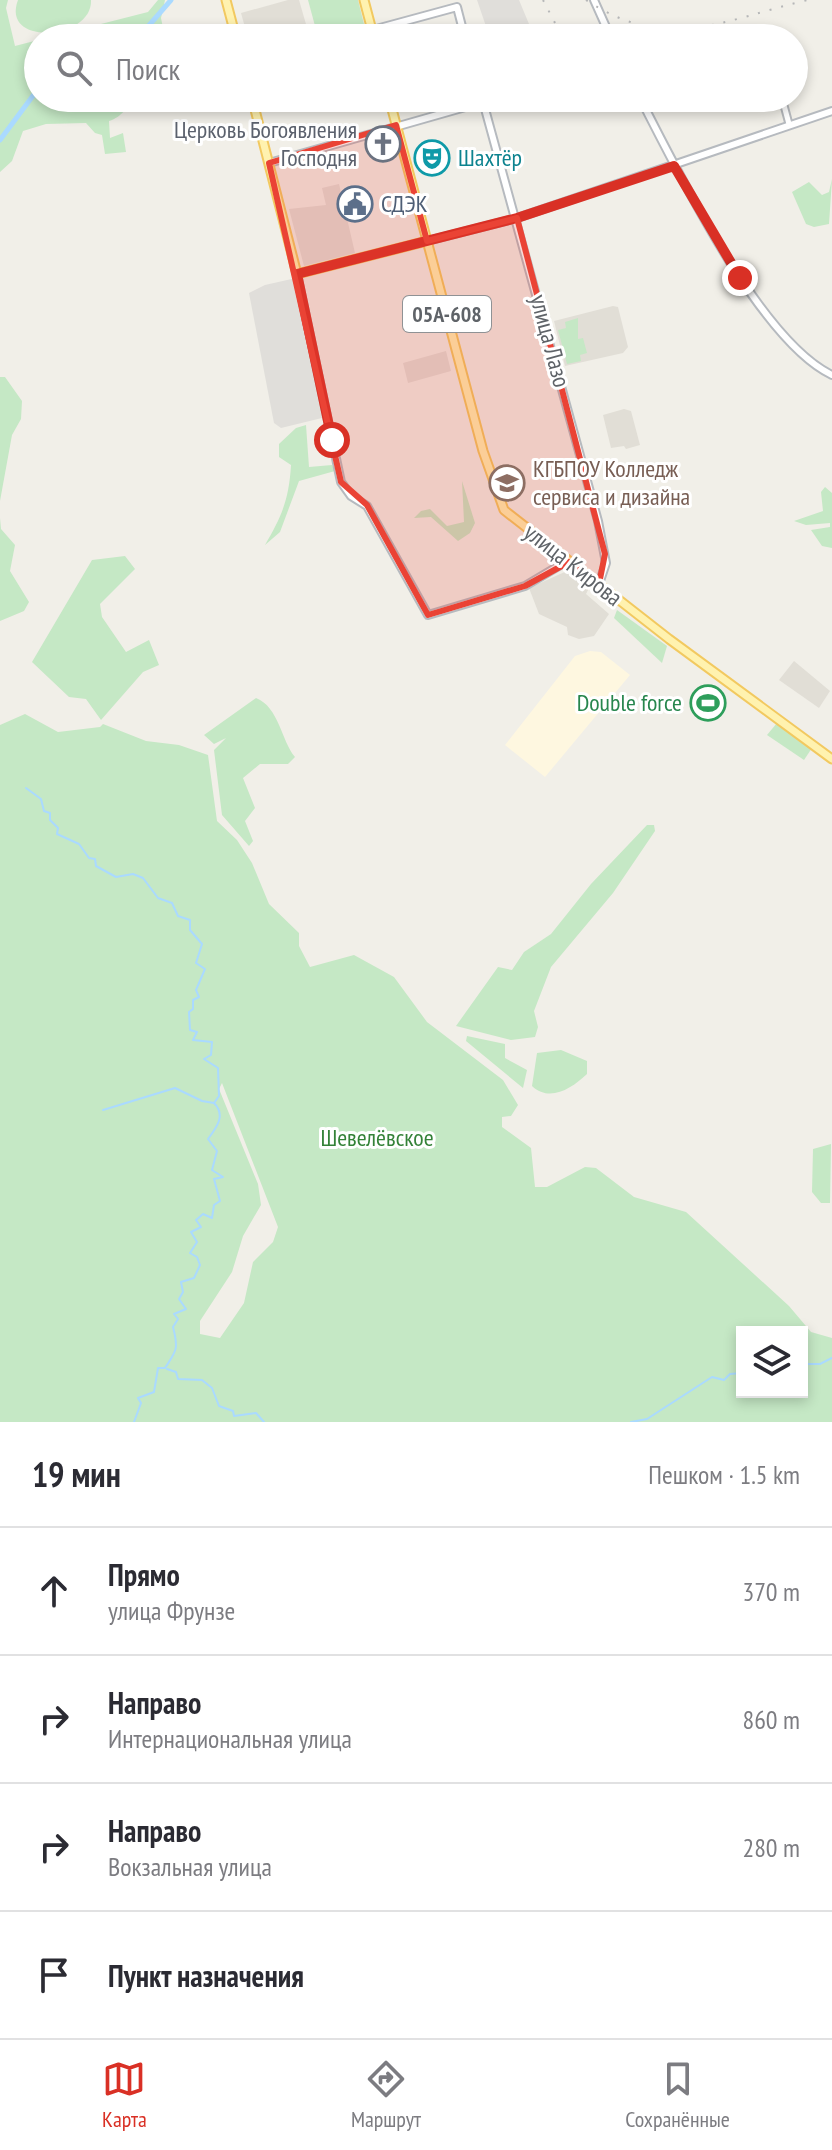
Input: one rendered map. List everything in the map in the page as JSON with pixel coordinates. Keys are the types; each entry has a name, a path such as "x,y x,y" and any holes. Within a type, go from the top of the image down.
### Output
{"main road":[{"path":"226,0 232,24"},
{"path":"364,0 370,24"},
{"path":"594,0 605,24"},
{"path":"404,24 457,7 461,24"},
{"path":"297,274 517,218 832,111"},
{"path":"256,112 297,274 341,482 347,493 367,506 428,615 525,586 567,561"},
{"name":"улица Кирова","path":"393,112 501,504 509,515 567,561 832,759"},
{"path":"269,163 441,112"},
{"name":"улица Лазо","path":"486,112 517,218 604,549 606,572 599,584"},
{"path":"647,112 674,166 740,278 812,364 832,375"}],"street":[{"path":"786,112 789,124"}],"highlighted area":[{"path":"396,125 427,241 517,218 605,554 599,584 569,562 525,586 428,615 367,505 341,482 269,163"}],"shaded area":[{"path":"288,0 299,0 306,24 244,24 241,13"},
{"path":"477,0 519,0 529,24 485,24"},
{"path":"339,184 355,253 304,266 289,209 326,205 322,188"},
{"path":"296,278 326,417 281,428 274,423 249,293 265,285"},
{"path":"618,307 628,347 623,353 565,366 554,321"},
{"path":"446,351 451,371 408,383 403,363"},
{"path":"624,409 631,411 640,445 626,449 624,446 611,448 603,415"},
{"path":"567,571 589,588 586,594 609,614 594,636 579,639 568,635 567,627 539,614 529,588"},
{"path":"590,651 601,652 630,675 545,777 505,745 575,656"},
{"path":"794,661 830,691 819,708 779,680"}],"green space":[{"path":"0,0 8,0 6,8 15,46 24,44 24,112 123,112 109,121 110,138 123,133 126,152 105,154 102,135 95,133 86,123 46,124 23,131 12,161 0,172"},
{"path":"18,0 91,0 88,13 76,24 24,26 16,15"},
{"path":"158,0 165,0 162,24 101,24 148,12"},
{"path":"308,0 358,0 364,24 314,24"},
{"path":"832,179 829,224 814,227 806,224 792,192 809,182 822,195 829,192"},
{"path":"578,318 578,339 583,338 587,353 580,355 581,361 567,364 558,330 566,328 565,322"},
{"path":"0,377 5,377 22,401 21,419 12,435 0,501"},
{"path":"306,425 309,467 332,465 335,471 299,481 280,532 265,545 284,507 290,477 291,465 279,457 279,444 296,428"},
{"path":"462,481 475,523 470,533 458,541 431,517 414,518 421,511 430,509 447,526 464,522"},
{"path":"825,487 832,493 832,548 822,546 811,530 830,527 830,523 806,525 794,521 823,511 821,492"},
{"path":"0,518 1,529 15,545 10,571 29,602 24,611 0,621"},
{"path":"125,556 135,569 100,604 102,617 126,652 149,640 159,665 143,672 101,720 86,699 69,697 32,662 92,560"},
{"path":"617,610 667,646 662,663 614,618"},
{"path":"256,698 264,702 275,716 295,757 288,764 260,764 243,778 255,808 245,821 253,841 249,846 222,815 214,750 226,738 214,744 204,735"},
{"name":"Шевелёвское","path":"25,714 58,732 100,727 103,724 146,741 179,745 208,755 217,821 237,840 252,863 269,904 299,933 299,946 310,967 354,955 394,977 427,1022 503,1080 518,1105 511,1116 502,1117 502,1127 531,1148 535,1187 547,1187 585,1167 596,1168 634,1197 686,1212 789,1306 806,1326 736,1326 736,1398 808,1398 808,1328 832,1338 832,1422 0,1422 0,725","holes":["222,1083 278,1227 273,1242 253,1262 244,1303 220,1338 200,1334 200,1321 232,1272 243,1236 261,1205 258,1184 219,1089"]},
{"path":"777,723 812,748 804,760 767,735"},
{"path":"647,825 654,825 655,831 613,893 551,967 534,1011 538,1027 535,1037 511,1040 456,1026 498,967 512,970 524,952 551,934 591,884"},
{"path":"467,1036 505,1044 505,1058 527,1070 523,1088 466,1041"},
{"path":"561,1050 587,1061 587,1074 561,1092 539,1091 532,1086 537,1053"},
{"path":"831,1144 830,1203 821,1203 812,1192 813,1149"}],"waterway":[{"path":"150,24 171,0"},
{"path":"0,140 24,108"},
{"path":"26,788 41,799 44,811 50,813 50,820 58,828 57,834 79,844 89,858 95,859 96,866 116,877 133,874 143,878 158,898 172,903 178,916 190,920 190,930 202,944 196,963 205,969 196,990 199,997 193,1000 193,1009 189,1012 190,1030 197,1032 193,1040 212,1042 211,1055 204,1059 218,1068 219,1096 214,1103 220,1116 208,1139 217,1151 212,1170 223,1177 214,1179 220,1201 214,1205 212,1218 203,1214 196,1220 201,1227 191,1232 197,1242 190,1253 197,1257 200,1265 194,1278 181,1282 183,1292 179,1299 186,1309 174,1314 178,1319 173,1327 175,1350 165,1368 158,1368 154,1392 138,1398 141,1403 134,1422"},
{"path":"103,1110 175,1088 202,1101 214,1103"},
{"path":"808,1364 820,1364 832,1358"},
{"path":"167,1369 176,1372 178,1379 202,1380 212,1388 219,1406 233,1411 234,1416 256,1413 264,1422"},
{"path":"631,1422 647,1419 712,1377 724,1380 730,1374 736,1374"}],"railway":[{"path":"543,0 555,23"},
{"path":"586,0 638,24"},
{"path":"716,24 808,0"}],"place":[{"name":"Церковь Богоявления Господня","path":"383,144"},
{"name":"Шахтёр","path":"432,158"},
{"name":"СДЭК","path":"355,204"},
{"name":"КГБПОУ Колледж сервиса и дизайна","path":"507,483"},
{"name":"Double force","path":"708,703"}],"route":[{"path":"332,440 297,274 517,218 674,166 740,278"}]}
